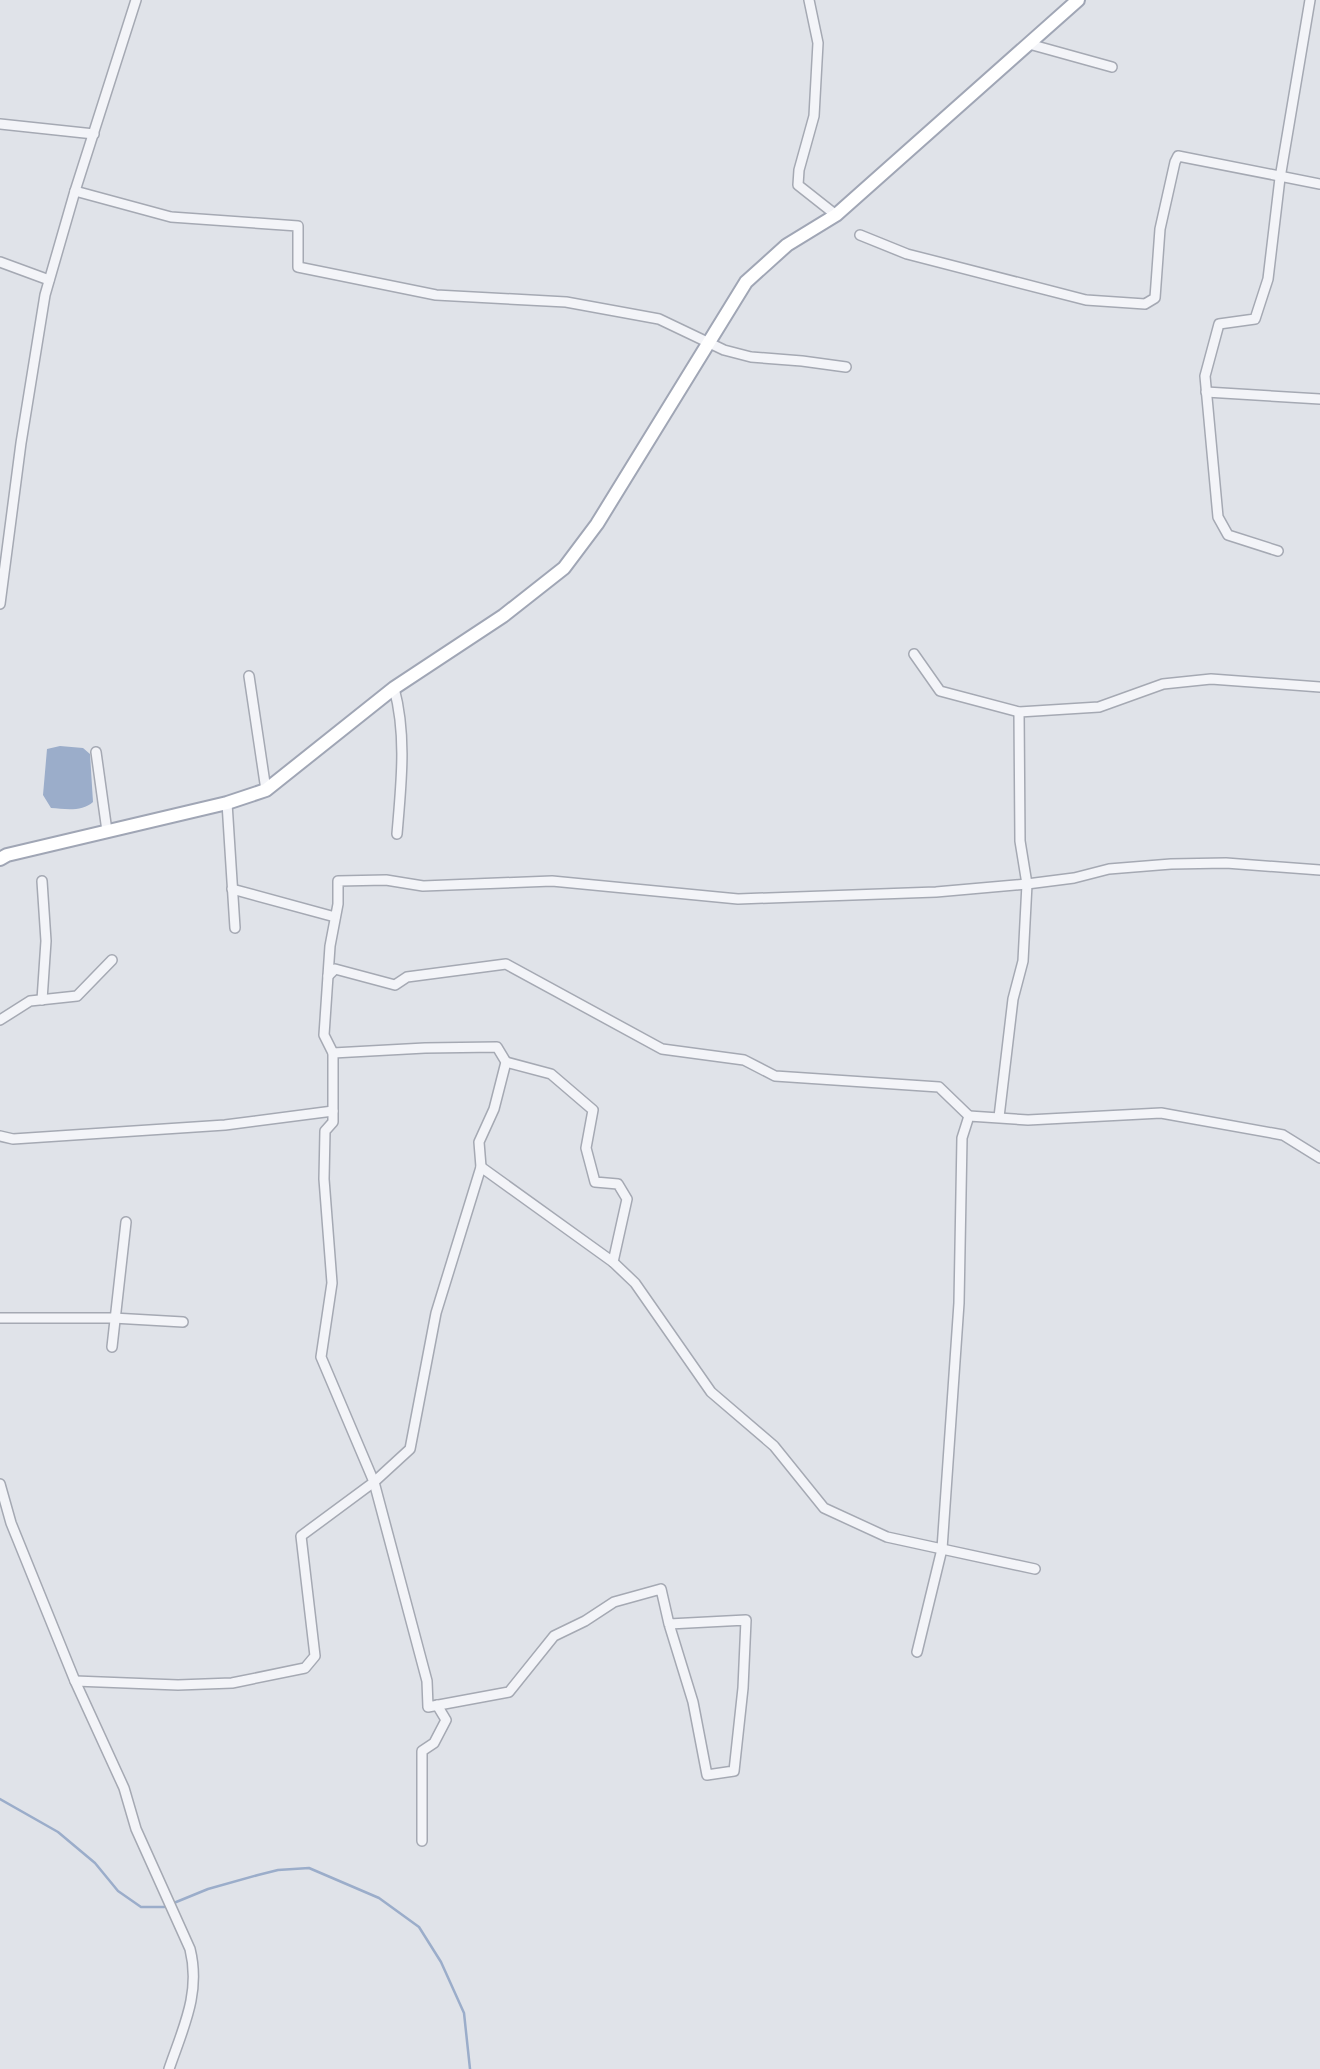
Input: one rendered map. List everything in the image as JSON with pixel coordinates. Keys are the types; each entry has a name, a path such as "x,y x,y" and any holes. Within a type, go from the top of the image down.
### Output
{"main road":[{"path":"2,856 227,803 267,790 394,688 503,617 564,568 597,524 746,282 787,245 836,215 1078,0"}],"street":[{"path":"0,604 21,443 49,280 136,0"},
{"path":"809,0 818,43 814,116 797,185 836,215"},
{"path":"1278,551 1228,536 1218,517 1205,376 1219,324 1255,319 1268,279 1280,178 1310,0"},
{"path":"1029,44 1112,67"},
{"path":"0,124 94,134"},
{"path":"860,235 907,254 1086,300 1145,304 1155,298 1160,229 1178,156 1320,184"},
{"path":"75,191 171,218 299,226 298,267 436,295 566,302 659,319 709,343 751,358 802,360 846,367"},
{"path":"0,262 49,280"},
{"path":"1206,392 1320,398"},
{"path":"914,654 940,691 1019,712 1098,706 1163,684 1211,679 1320,687"},
{"path":"249,676 267,790"},
{"path":"394,688 400,711 402,758 397,834"},
{"path":"999,1117 1013,999 1023,961 1027,884 1020,841 1019,712"},
{"path":"96,752 107,831"},
{"path":"227,803 235,928"},
{"path":"669,1624 747,1620 734,1771 707,1775 693,1702 669,1624 661,1589 614,1602 585,1621 554,1636 509,1692 428,1707 427,1681 374,1482 321,1357 332,1283 324,1179 326,1131 333,1122 333,1053 324,1035 338,881 386,880 423,886 552,881 738,899 936,892 1027,884 1074,878 1109,869 1171,864 1226,863 1320,870"},
{"path":"42,881 46,940 42,1000"},
{"path":"232,889 335,917"},
{"path":"0,1020 30,1001 77,996 111,960"},
{"path":"328,976 335,969 395,985 407,977 506,964 662,1049 744,1060 775,1076 939,1087 969,1116 1028,1120 1161,1113 1283,1135 1320,1158"},
{"path":"333,1053 497,1047 506,1062 551,1074 593,1110 586,1148 595,1182 618,1184 627,1199 613,1262"},
{"path":"75,1681 178,1685 232,1683 305,1668 315,1656 301,1536 374,1482 410,1449 436,1313 481,1167 479,1142 494,1109 506,1062"},
{"path":"0,1136 13,1139 225,1125 333,1111"},
{"path":"917,1652 942,1549 959,1303 962,1138 969,1116"},
{"path":"481,1167 613,1262 635,1283 711,1392 775,1446 824,1508 887,1537 1035,1569"},
{"path":"112,1347 125,1222"},
{"path":"0,1318 114,1318 183,1322"},
{"path":"0,1484 11,1523 75,1681 124,1788 136,1829 190,1949 194,1964 190,2012 169,2069"},
{"path":"422,1841 422,1751 434,1743 446,1720 437,1705"}],"water":[{"path":"60,746 83,748 90,754 93,802 89,805 73,809 51,808 43,795 47,749"}],"waterway":[{"path":"0,1799 58,1832 95,1863 118,1891 141,1907 164,1907 208,1889 258,1875 278,1870 309,1868 379,1898 419,1927 441,1962 464,2013 470,2069"}]}
